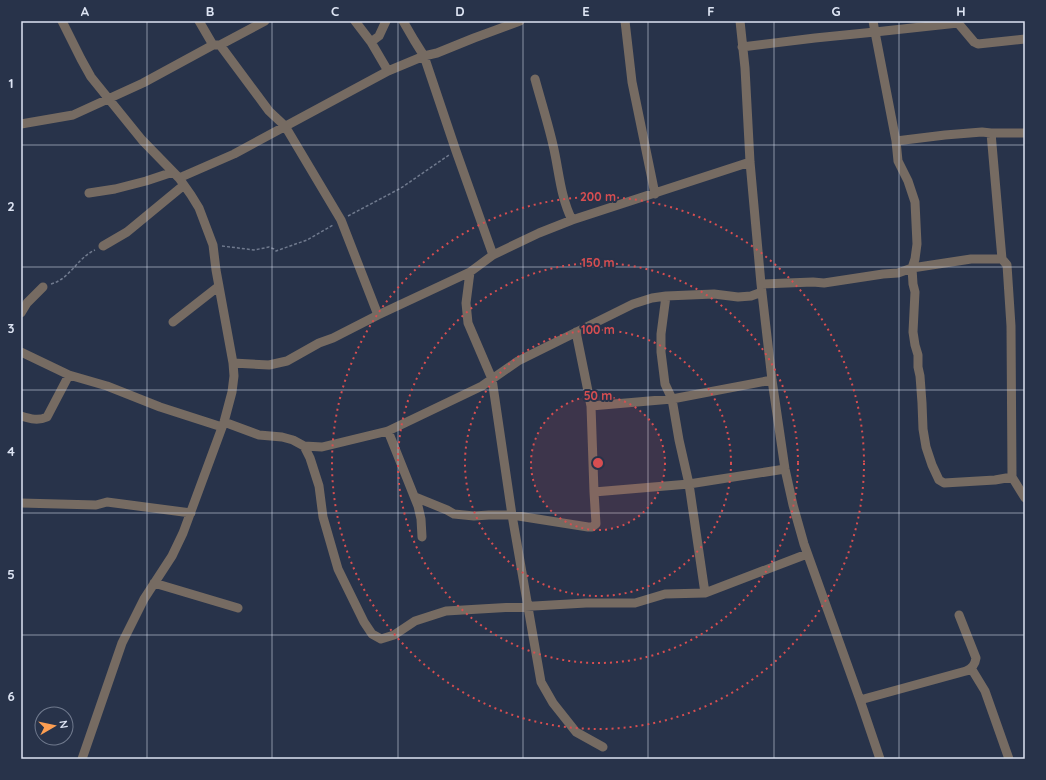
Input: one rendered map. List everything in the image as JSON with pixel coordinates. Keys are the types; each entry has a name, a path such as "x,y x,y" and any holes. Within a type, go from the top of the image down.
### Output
{"street":[{"path":"62,21 91,77 142,140 179,178 199,208 213,245 234,376 232,392 223,425 191,513 172,556 144,598 122,643 82,759"},
{"path":"199,21 216,45 269,111 285,126 341,220 378,315"},
{"path":"21,124 73,115 143,83 265,21"},
{"path":"355,21 371,42 388,71"},
{"path":"371,42 379,36 386,21"},
{"path":"403,21 424,56 493,255"},
{"path":"89,193 140,183 179,178 234,154 388,71 424,56 437,53 509,23 520,21"},
{"path":"625,21 632,82 654,194"},
{"path":"740,21 745,68 750,162 762,288 772,380 785,469 792,504 807,554 880,759"},
{"path":"873,21 896,141 898,161 908,181 915,202 917,244 912,268 915,292 912,332 918,355 923,429 926,447 939,480 944,483 995,480 1012,477"},
{"path":"742,47 955,23 961,23 974,42 978,44 1025,39"},
{"path":"535,79 553,143 560,186 572,220"},
{"path":"896,141 982,132 1025,133"},
{"path":"991,133 1002,259 1007,265 1011,326 1012,477 1025,498"},
{"path":"233,363 268,365 287,361 319,343 333,338 470,272 493,255 539,232 750,162"},
{"path":"103,246 127,232 179,178"},
{"path":"21,352 69,375 107,386 160,407 259,435 282,437 293,440 304,446 322,447 388,431 482,386 518,361 633,304 652,298 714,294 738,297 751,296 762,288 813,282 824,283 898,273 912,268 971,259 1002,259"},
{"path":"470,272 466,303 468,323 492,378 512,515 541,682 553,703 576,732 603,747"},
{"path":"21,313 27,303 44,286"},
{"path":"173,322 219,286"},
{"path":"666,296 661,334 661,352 665,384 672,399 689,484 706,593"},
{"path":"415,498 454,514 474,516 512,515 588,527 596,524 591,406 576,332"},
{"path":"21,416 32,420 47,417 69,375"},
{"path":"591,406 672,399 772,380"},
{"path":"388,431 415,498 421,519 422,537"},
{"path":"304,446 310,458 319,486 323,517 338,569 364,622 372,634 381,639 394,635 415,622 446,611 586,603 635,603 665,594 706,593 807,554"},
{"path":"594,492 689,484 785,469"},
{"path":"21,503 96,505 107,502 191,513"},
{"path":"154,583 238,608"},
{"path":"860,700 971,668 975,664 976,658 959,615"},
{"path":"971,668 985,691 1009,759"}],"path":[{"path":"44,286 61,280 67,276 87,254 103,246"}]}
